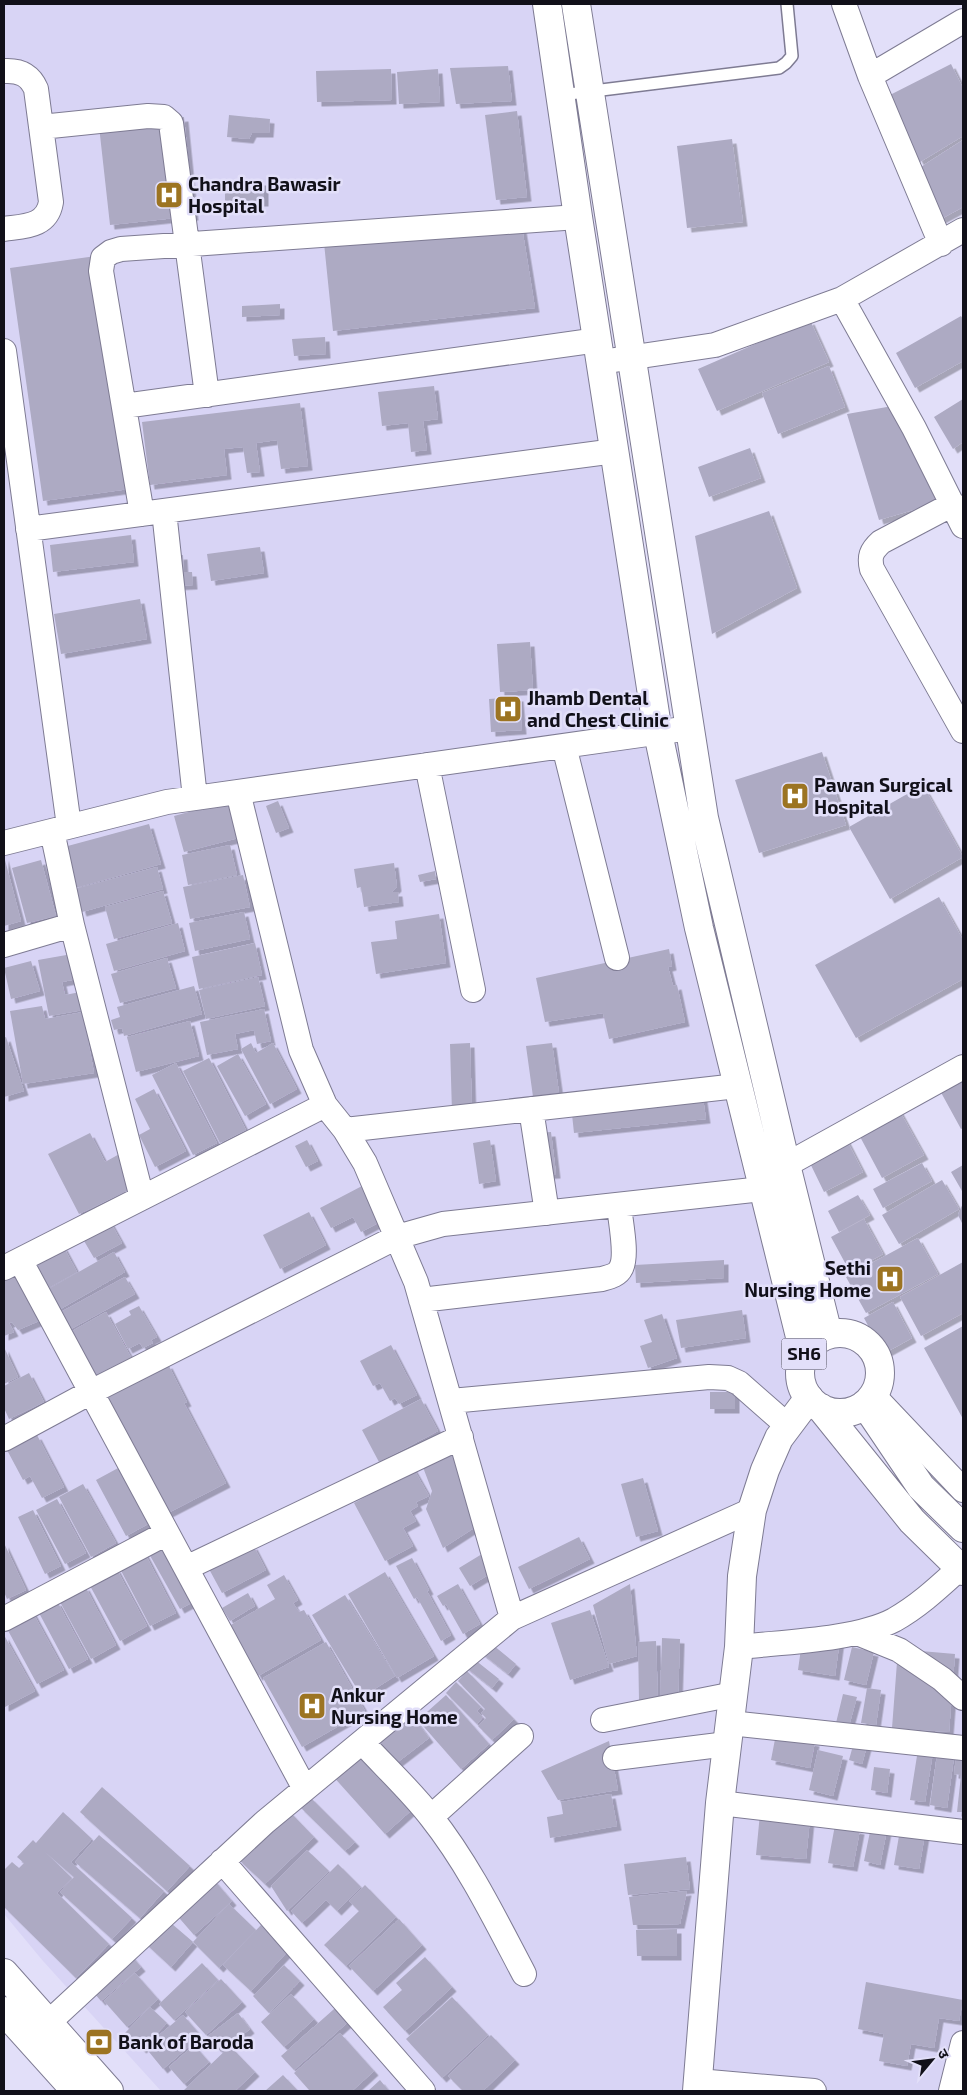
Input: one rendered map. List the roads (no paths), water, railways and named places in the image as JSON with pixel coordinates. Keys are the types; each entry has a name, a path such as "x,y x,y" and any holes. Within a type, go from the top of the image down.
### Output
{"main road":[{"name":"SH6","path":"548,4 578,217 658,733 699,928 804,1353"},
{"name":"SH6","path":"576,4 704,818 828,1334"},
{"name":"SH6","path":"869,1400 880,1376 878,1361 870,1346 859,1337 842,1332 828,1334 814,1342 804,1353 800,1364 801,1384 912,1521 962,1569"},
{"path":"697,2086 720,1803 739,1647 742,1576 752,1510 765,1470 779,1438 788,1426 815,1403 836,1413 851,1411 869,1400 921,1487 963,1528"},
{"path":"4,1973 76,2091"},
{"path":"4,2011 39,2031 109,2091"}],"street":[{"path":"844,4 870,76 942,244"},
{"path":"870,76 963,20"},
{"path":"4,71 20,72 31,78 36,89 51,202 49,212 42,220 31,225 4,229"},
{"path":"41,127 148,116 164,117 171,123 207,395"},
{"path":"195,798 153,512 124,406 101,270 103,258 111,252 121,249 578,217"},
{"path":"124,406 600,351 632,358 715,345 842,299 942,244 963,230"},
{"path":"842,299 914,428 963,526"},
{"path":"4,351 28,529 72,925 142,1198"},
{"path":"28,529 615,451"},
{"path":"953,504 881,542 873,548 870,558 872,570 963,731"},
{"path":"4,843 167,802 690,728"},
{"path":"564,746 617,958"},
{"path":"427,765 473,990"},
{"path":"238,792 301,1050 325,1105 345,1130 365,1163 416,1282 512,1618"},
{"path":"4,945 72,925"},
{"path":"786,1165 963,1067"},
{"path":"345,1130 738,1086"},
{"path":"305,1789 91,1392 12,1264 325,1105"},
{"path":"531,1109 547,1213"},
{"path":"4,1439 91,1392 397,1237 443,1224 762,1189"},
{"path":"422,1300 602,1279 613,1276 621,1269 624,1260 619,1205"},
{"path":"451,1401 709,1377 728,1378 740,1383 788,1426"},
{"path":"869,1400 963,1490"},
{"path":"186,1568 461,1437"},
{"path":"39,2031 222,1861 305,1789 512,1618 752,1510"},
{"path":"4,1619 167,1533"},
{"path":"739,1647 857,1633 892,1620 923,1601 962,1569"},
{"path":"857,1633 899,1650 942,1679 963,1698"},
{"path":"603,1720 734,1694"},
{"path":"615,1758 729,1734 963,1748"},
{"path":"431,1817 521,1736"},
{"path":"362,1742 431,1817 491,1911 524,1974"},
{"path":"720,1803 963,1832"},
{"path":"222,1861 423,2091"},
{"path":"950,2091 963,2043"},
{"path":"697,2086 814,2091"},
{"path":"950,2091 963,2086"}],"lane":[{"path":"561,95 779,68 792,56 787,4"}],"place":[{"name":"Chandra Bawasir Hospital","path":"169,195"},
{"name":"Jhamb Dental and Chest Clinic","path":"508,709"},
{"name":"Pawan Surgical Hospital","path":"795,796"},
{"name":"Sethi Nursing Home","path":"890,1279"},
{"name":"Ankur Nursing Home","path":"312,1706"},
{"name":"Bank of Baroda","path":"99,2042"}]}
